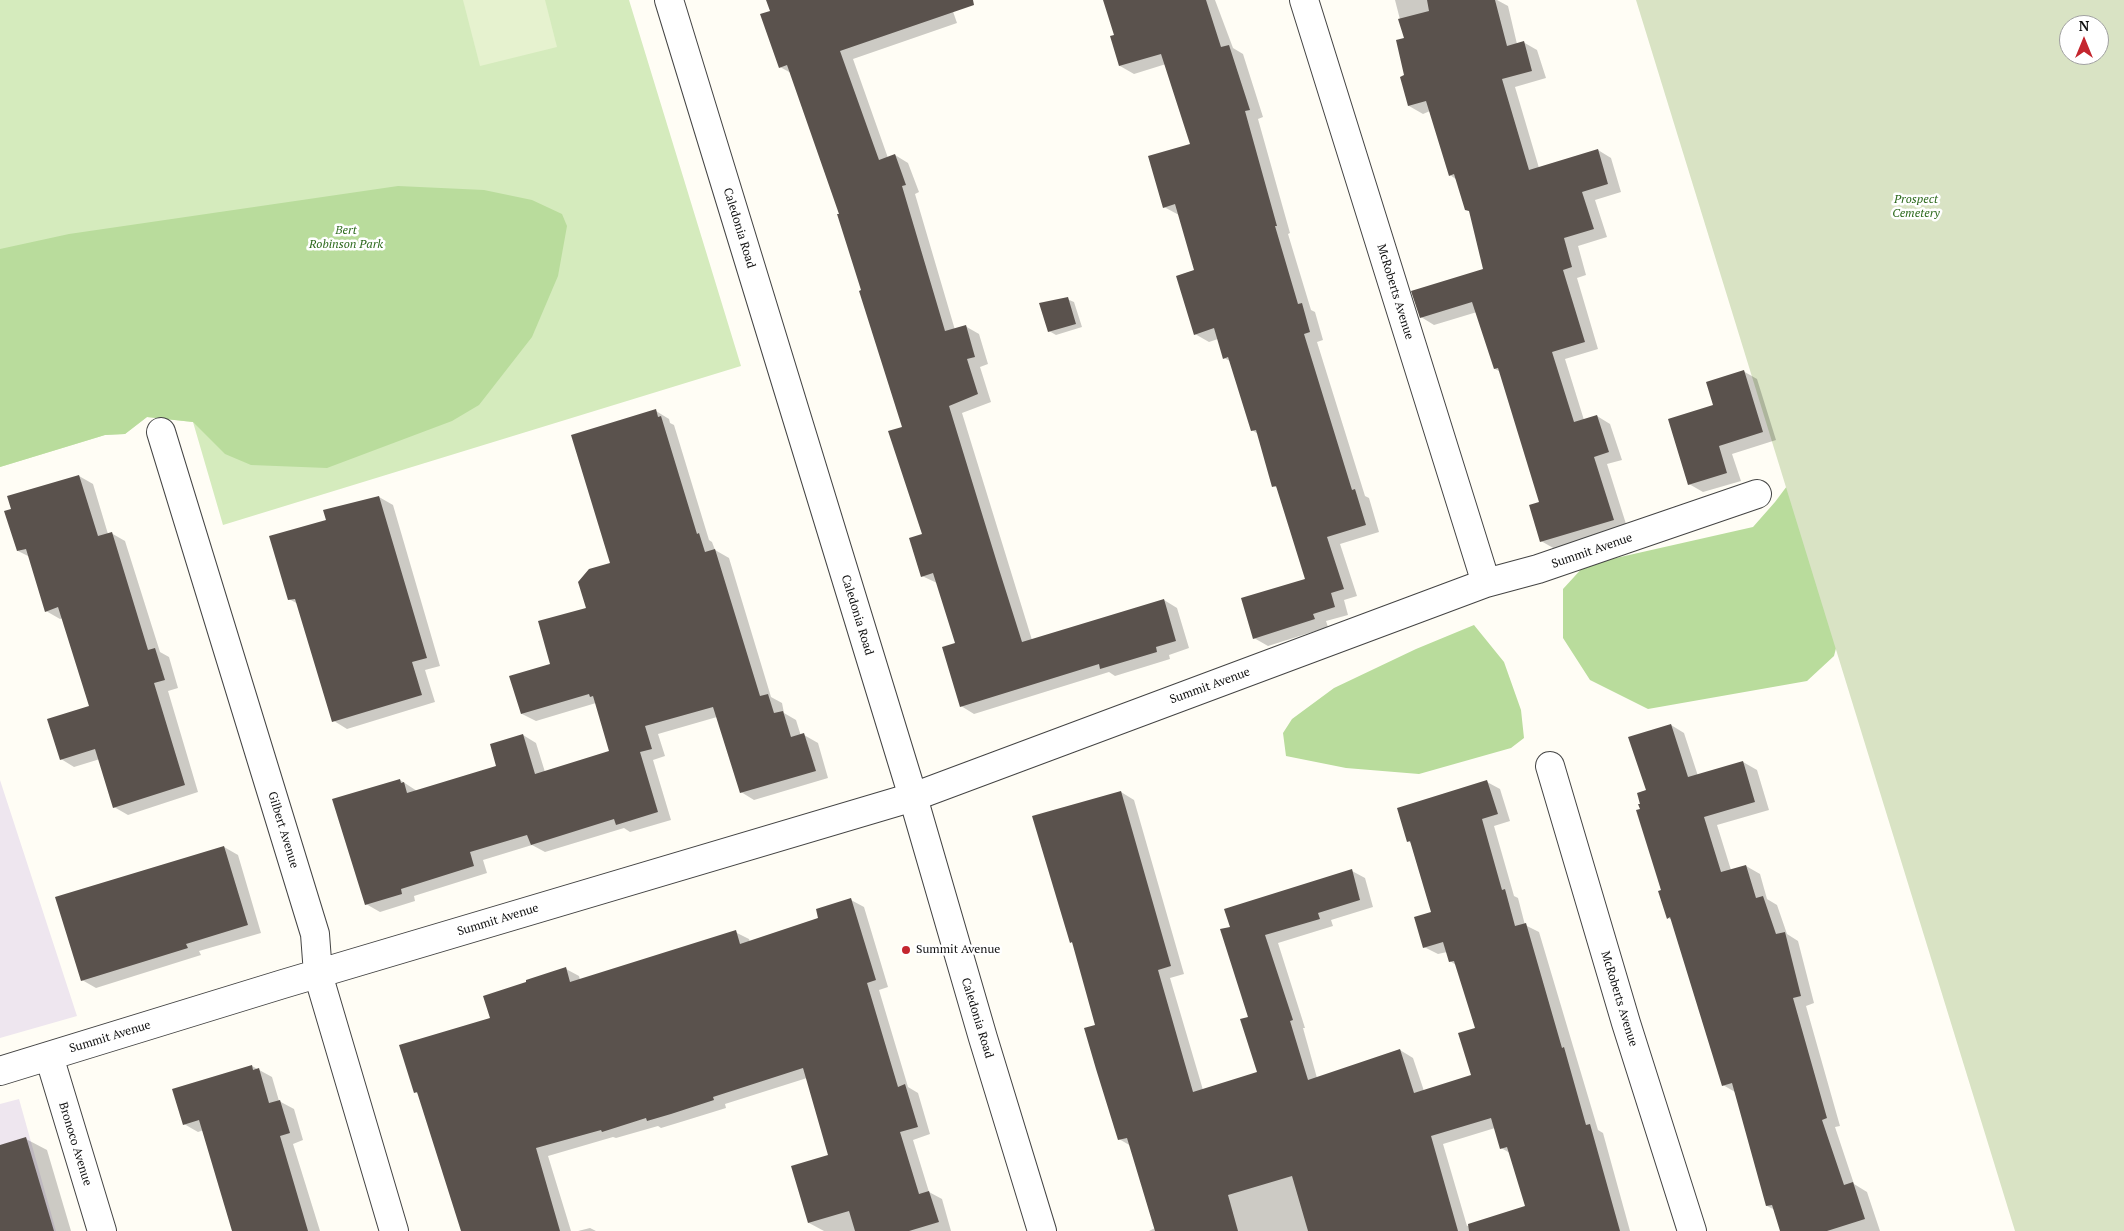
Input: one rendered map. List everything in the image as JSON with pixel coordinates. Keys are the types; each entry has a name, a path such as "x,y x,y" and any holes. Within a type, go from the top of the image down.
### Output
{"street":[{"name":"Caledonia Road","path":"669,0 913,797 983,1038 1042,1231"},
{"name":"McRoberts Avenue","path":"1304,0 1486,583"},
{"name":"Gilbert Avenue","path":"161,432 314,934 318,974 394,1231"},
{"name":"Summit Avenue","path":"0,1071 913,797 1486,583 1538,569 1757,494"},
{"name":"McRoberts Avenue","path":"1550,766 1623,1014 1692,1231"},
{"name":"Bronoco Avenue","path":"49,1056 102,1231"}],"shaded area":[{"path":"0,780 77,1016 0,1038"},
{"path":"19,1099 56,1231 0,1231 0,1104"}],"green space":[{"name":"Bert Robinson Park","path":"0,0 629,0 741,366 223,525 193,422 147,417 125,434 105,435 0,467"},
{"path":"463,0 545,0 557,47 480,66"},
{"name":"Prospect Cemetery","path":"1636,0 2124,0 2124,1231 2015,1231"},
{"path":"398,186 484,190 532,200 562,214 567,226 558,276 532,337 479,405 452,421 327,468 251,465 225,454 193,422 147,417 125,434 105,435 0,467 0,249 69,234"},
{"path":"1802,466 1843,621 1834,656 1807,681 1648,709 1590,680 1563,638 1563,589 1585,565 1753,527"},
{"path":"1474,625 1504,662 1521,710 1524,738 1511,748 1419,774 1346,768 1286,756 1283,733 1292,719 1334,688 1416,649"}],"building":[{"path":"766,0 973,0 974,5 840,51 879,160 895,154 906,185 902,186 945,331 966,325 975,357 967,359 978,394 949,406 1022,642 1164,599 1176,641 1156,647 1157,652 1100,669 1099,664 960,707 942,647 955,643 933,573 921,577 909,538 922,534 888,431 902,427 859,291 861,290 837,214 839,214 787,65 779,68 760,14 770,11"},
{"path":"1103,0 1206,0 1221,47 1229,45 1250,110 1245,111 1277,226 1275,226 1298,304 1302,303 1310,332 1304,334 1352,490 1355,489 1366,525 1327,537 1344,589 1331,593 1335,607 1313,614 1315,619 1253,639 1241,598 1305,579 1276,486 1272,487 1256,430 1251,431 1228,357 1223,359 1214,328 1194,335 1176,276 1194,270 1175,204 1163,208 1148,156 1190,144 1161,54 1119,66 1110,36 1114,35"},
{"path":"1427,0 1495,0 1507,46 1524,41 1532,71 1502,79 1529,170 1598,149 1608,184 1582,192 1594,229 1564,238 1572,267 1563,270 1585,342 1552,352 1574,422 1597,415 1609,452 1594,457 1614,520 1540,542 1529,505 1539,502 1498,368 1494,369 1472,302 1420,318 1411,291 1483,269 1469,211 1465,210 1454,174 1449,176 1426,101 1408,106 1400,77 1404,75 1396,40 1404,38 1398,19 1429,11"},
{"path":"1068,297 1076,324 1048,332 1039,303"},
{"path":"1744,370 1763,432 1719,446 1727,473 1688,485 1668,419 1713,405 1706,382"},
{"path":"656,409 658,417 661,416 697,534 699,533 705,552 715,549 760,696 768,694 774,713 783,711 791,737 804,733 816,771 740,793 713,707 645,726 652,749 640,752 658,812 616,825 614,819 531,845 527,835 470,852 474,866 401,889 402,894 365,905 332,799 400,779 401,783 404,782 407,793 496,766 490,744 523,734 535,774 609,751 593,696 590,697 589,694 521,714 509,676 550,664 538,621 586,608 578,582 589,569 610,563 571,435"},
{"path":"79,475 98,536 112,532 148,650 155,648 165,680 154,683 185,785 113,808 95,749 60,760 47,719 89,706 58,607 45,612 26,549 17,551 4,511 11,509 7,496"},
{"path":"379,496 427,658 412,662 422,695 332,722 295,599 288,600 269,536 326,520 323,510"},
{"path":"1671,724 1688,777 1743,761 1755,802 1704,817 1721,872 1746,865 1756,898 1763,896 1776,934 1785,932 1801,996 1793,998 1827,1118 1822,1120 1844,1185 1853,1182 1865,1219 1827,1231 1780,1231 1772,1205 1766,1206 1732,1083 1722,1086 1670,917 1667,919 1658,891 1661,890 1636,810 1640,809 1637,793 1646,790 1628,737"},
{"path":"1487,780 1498,814 1482,819 1502,890 1505,889 1515,926 1526,923 1586,1125 1590,1124 1620,1231 1469,1231 1468,1224 1525,1206 1507,1147 1500,1149 1491,1118 1431,1136 1458,1231 1308,1231 1292,1176 1228,1195 1238,1231 1155,1231 1127,1138 1118,1140 1096,1069 1084,1028 1095,1025 1072,942 1070,943 1032,816 1121,791 1171,966 1158,970 1193,1092 1257,1072 1240,1019 1248,1017 1220,929 1230,927 1224,909 1352,869 1360,900 1318,913 1320,919 1265,935 1293,1020 1290,1021 1308,1080 1400,1049 1414,1093 1471,1075 1458,1033 1475,1028 1454,961 1449,962 1443,942 1423,948 1414,917 1431,912 1410,841 1407,842 1397,808"},
{"path":"224,846 248,925 186,944 188,948 81,981 55,897"},
{"path":"851,898 876,980 867,983 898,1087 905,1084 918,1127 900,1132 919,1194 929,1191 939,1222 909,1231 855,1231 849,1211 808,1223 791,1166 828,1155 803,1068 713,1097 714,1100 671,1114 647,1121 646,1118 602,1132 601,1130 536,1148 560,1231 461,1231 417,1092 414,1093 399,1045 490,1018 483,996 526,982 526,980 566,967 570,982 736,930 740,944 818,918 816,909"},
{"path":"252,1065 253,1070 259,1068 269,1103 280,1100 290,1133 280,1136 308,1231 232,1231 199,1120 183,1125 172,1089"},
{"path":"26,1137 54,1231 0,1231 0,1145"}],"place":[{"name":"Summit Avenue","path":"906,950"}]}
